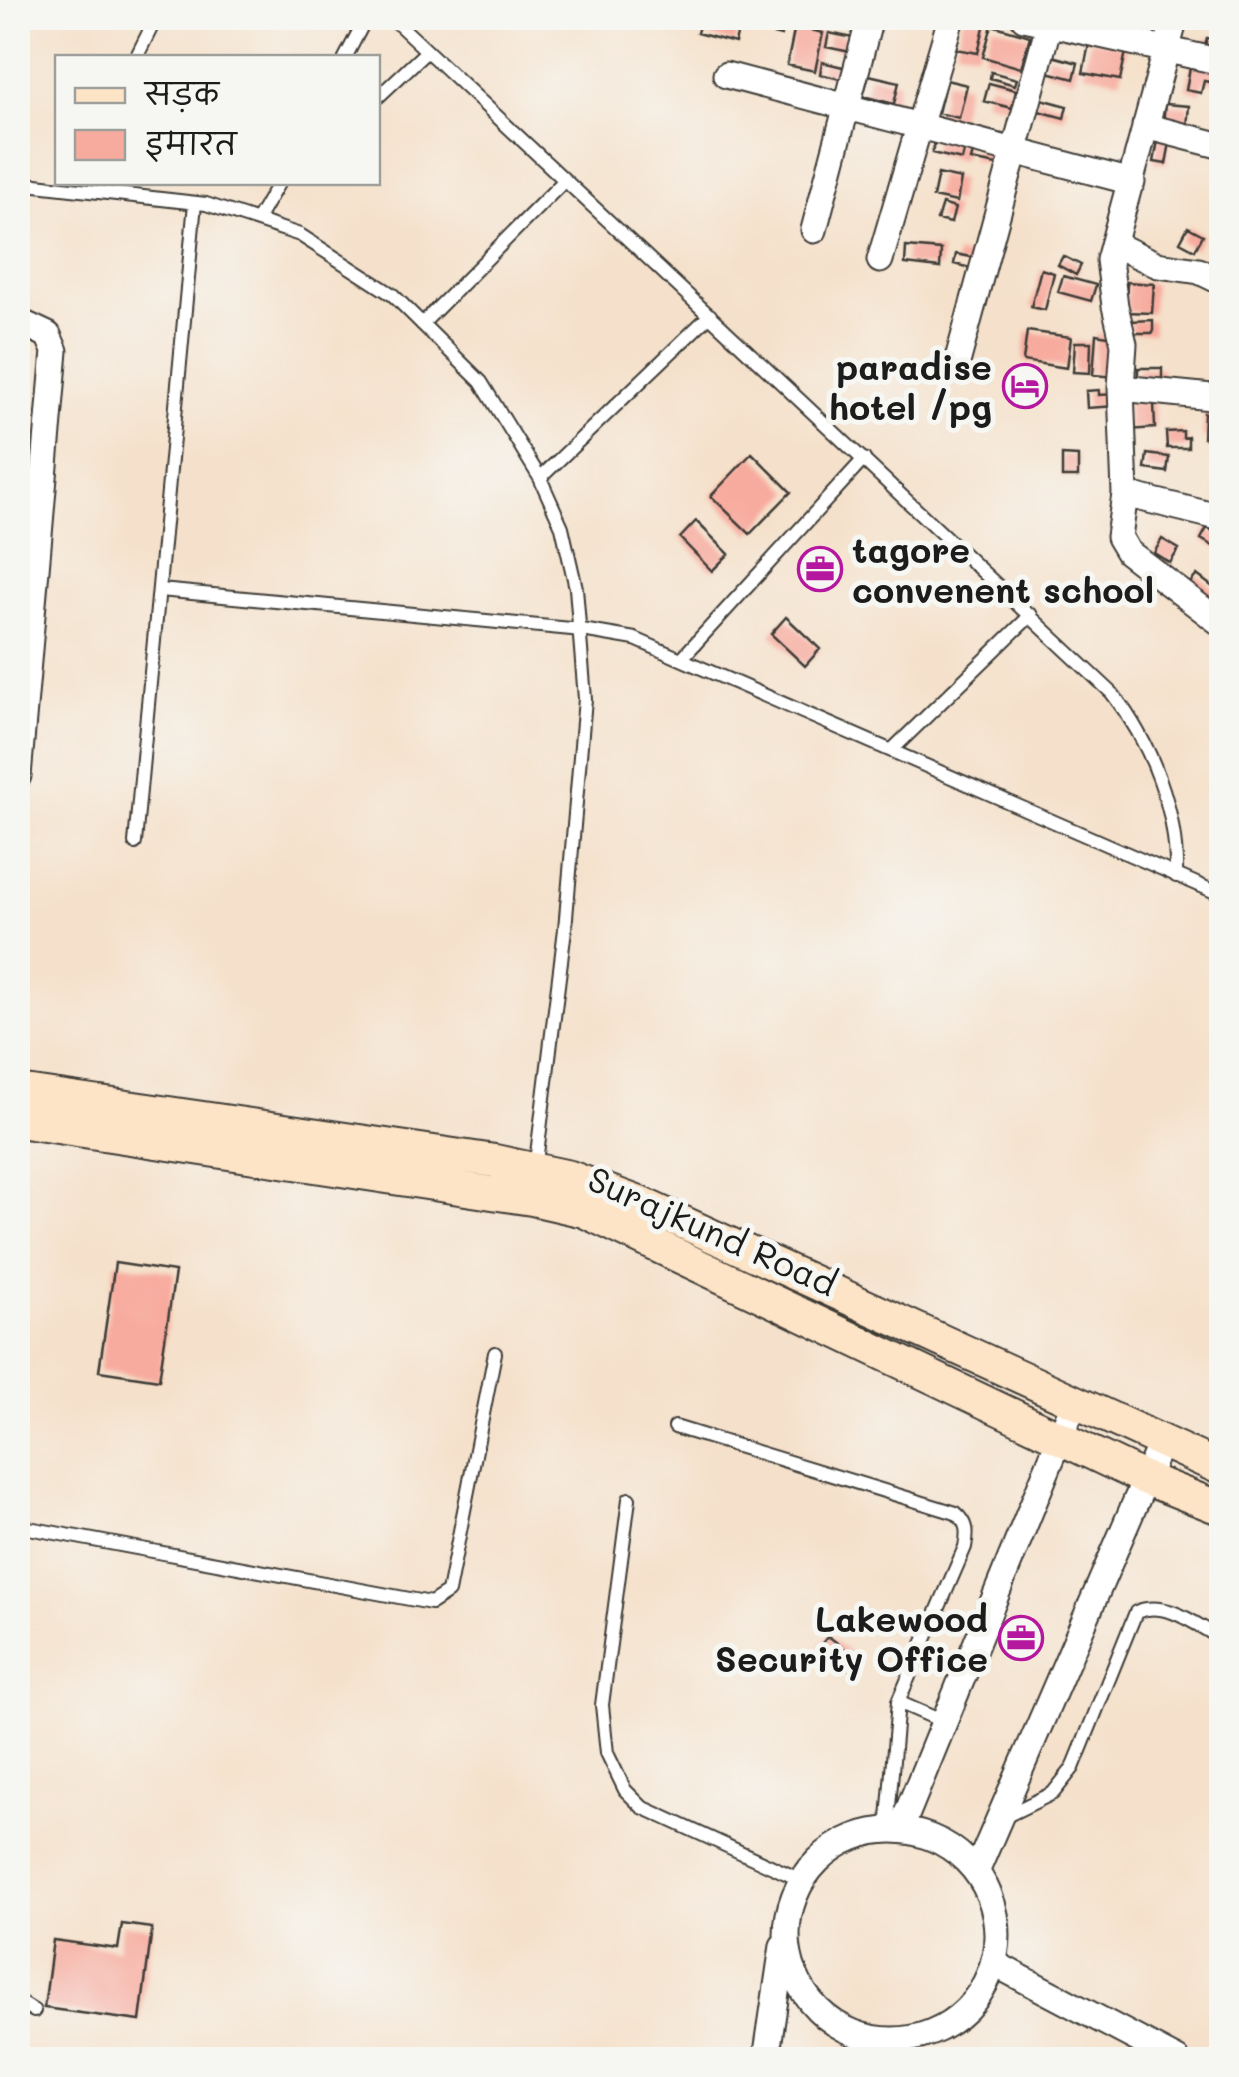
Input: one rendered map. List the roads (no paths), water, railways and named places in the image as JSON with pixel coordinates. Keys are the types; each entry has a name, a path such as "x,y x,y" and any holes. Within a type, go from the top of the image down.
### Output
{"main road":[{"name":"Surajkund Road","path":"18,1091 533,1184 1144,1478 1222,1509"},
{"name":"Surajkund Road","path":"18,1122 533,1184 570,1178 645,1205 1222,1470"}],"street":[{"path":"814,230 870,18"},
{"path":"880,260 950,18"},
{"path":"1024,18 1064,23 1222,62"},
{"path":"1175,18 1109,260 1124,344 1124,494 1119,537 1128,552 1222,624"},
{"path":"958,359 1016,151 1064,23"},
{"path":"726,75 1132,182"},
{"path":"1145,126 1222,146"},
{"path":"1114,244 1158,265 1199,272 1222,282"},
{"path":"18,321 48,335 55,351 18,776"},
{"path":"1121,388 1222,398"},
{"path":"1124,494 1222,518"},
{"path":"894,1829 944,1722 1075,1401"},
{"path":"977,1870 1161,1443"},
{"path":"766,2060 787,1918 801,1880 826,1850 862,1832 894,1829 943,1840 977,1870 998,1915 995,1964 971,2007 931,2035 906,2060"},
{"path":"787,1918 790,1962 810,2002 821,2012 844,2030 887,2042 931,2035"},
{"path":"995,1964 1177,2060"}],"lane":[{"path":"138,55 156,18"},
{"path":"347,55 366,18"},
{"path":"392,18 1112,693 1130,716 1150,755 1177,845 1176,876"},
{"path":"380,94 427,50"},
{"path":"422,324 565,180"},
{"path":"18,183 55,184"},
{"path":"71,185 195,202 300,235 393,295 481,382 540,478 562,527 576,588 585,699 565,929 533,1184"},
{"path":"258,220 279,186"},
{"path":"135,843 195,202"},
{"path":"540,478 710,315"},
{"path":"682,658 864,459"},
{"path":"160,590 582,630 634,639 1222,895"},
{"path":"892,750 1031,615"},
{"path":"18,1526 432,1603 448,1592 495,1354"},
{"path":"674,1427 956,1513 965,1521 966,1547 898,1702 894,1829"},
{"path":"628,1499 602,1705 606,1752 625,1790 642,1806 801,1880"},
{"path":"1002,1818 1053,1793 1073,1768 1136,1612 1150,1606 1170,1611 1222,1638"},
{"path":"898,1702 944,1722"},
{"path":"18,2001 34,2011"}],"place":[{"name":"paradise hotel /pg","path":"1025,386"},
{"name":"tagore convenent school","path":"820,569"},
{"name":"Lakewood Security Office","path":"1021,1638"}]}
